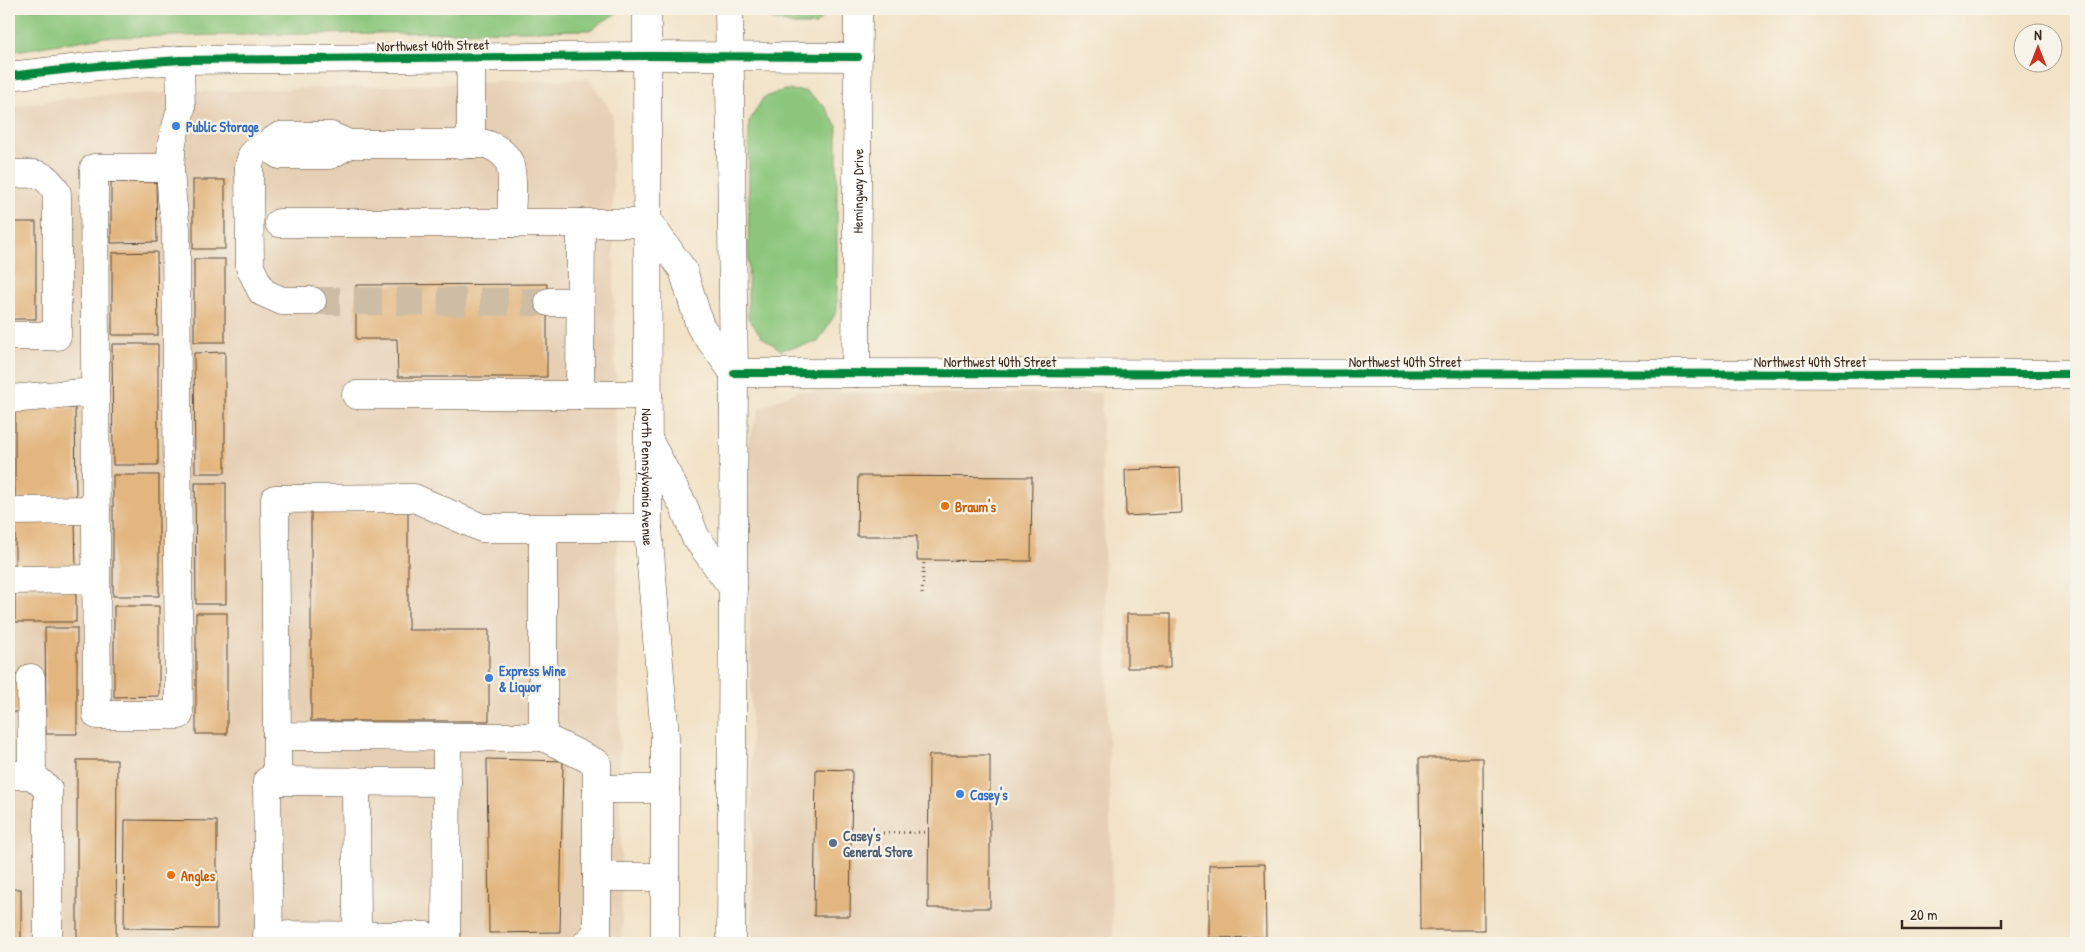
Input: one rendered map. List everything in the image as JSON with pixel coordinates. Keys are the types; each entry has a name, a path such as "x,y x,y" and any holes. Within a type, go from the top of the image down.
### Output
{"street":[{"name":"North Pennsylvania Avenue","path":"647,9 648,528 665,738 666,943"},
{"path":"730,9 729,57 734,373 731,943"},
{"name":"Hemingway Drive","path":"856,373 858,9"},
{"name":"Northwest 40th Street","path":"9,76 98,66 180,60 646,56 858,57"},
{"path":"471,57 471,144"},
{"path":"170,168 94,168 97,715 179,715 176,228 170,168 172,142 181,109 180,60"},
{"path":"312,301 282,301 262,292 250,268 249,166 252,155 259,148 280,136 331,136 349,144 486,144 498,149 508,160 511,172 511,223"},
{"path":"9,174 37,174 50,180 57,193 57,336 9,336"},
{"path":"279,223 648,223 683,270 700,326 734,373"},
{"path":"580,394 581,223"},
{"path":"549,302 580,302"},
{"name":"Northwest 40th Street","path":"734,373 2076,374"},
{"path":"9,399 95,392"},
{"path":"356,394 648,394"},
{"path":"648,437 684,507 695,536 733,588"},
{"path":"277,781 275,499 414,498 482,528 648,528"},
{"path":"9,511 96,510"},
{"path":"543,529 543,738"},
{"path":"9,580 96,579"},
{"path":"31,678 20,775 48,789 48,943"},
{"path":"277,736 543,738 597,763 597,934 586,943"},
{"path":"447,782 267,781 268,939 356,935 426,936 445,943 448,738"},
{"path":"356,781 356,935"},
{"path":"597,789 665,789"},
{"path":"597,877 666,877"}],"path":[{"path":"922,594 924,560"},
{"path":"878,833 930,832"}],"shaded area":[{"path":"589,79 612,113 622,943 9,943 9,107 85,96"},
{"path":"798,391 917,394 1101,393 1113,943 759,943 753,934 750,556 746,450 760,407"}],"green space":[{"path":"9,9 618,9 615,14 590,30 104,37 9,52"},
{"path":"769,9 829,9 816,25 793,25 772,19"},
{"path":"784,90 806,91 824,106 837,126 837,311 818,342 781,350 762,337 748,318 749,122 763,98"}],"building":[{"path":"193,180 225,180 225,249 193,249"},
{"path":"111,182 156,182 157,242 111,243"},
{"path":"9,222 36,222 36,319 9,319"},
{"path":"157,252 158,335 112,335 112,253"},
{"path":"194,259 225,259 225,342 194,342"},
{"path":"547,284 547,377 398,377 397,339 356,339 356,285"},
{"path":"112,344 158,344 158,465 113,465"},
{"path":"225,352 225,473 195,473 194,353"},
{"path":"15,408 75,408 76,499 15,499"},
{"path":"1180,468 1182,513 1126,516 1125,470"},
{"path":"113,475 159,475 159,596 113,596"},
{"name":"Braum's","path":"858,476 1032,477 1031,561 917,560 917,536 857,536"},
{"path":"195,483 226,483 226,604 196,604"},
{"path":"408,510 408,630 489,630 489,721 311,721 311,511"},
{"path":"15,522 75,522 76,568 15,569"},
{"path":"15,591 76,591 76,622 15,622"},
{"path":"114,606 159,606 159,696 114,697"},
{"path":"196,613 227,613 227,734 196,734"},
{"path":"1127,614 1170,614 1170,668 1127,668"},
{"path":"45,628 77,628 77,734 46,734"},
{"path":"9,675 21,675 22,712 9,712"},
{"name":"Casey's","path":"929,755 990,755 990,908 928,908"},
{"path":"1419,758 1483,758 1484,930 1420,930"},
{"path":"487,759 563,761 560,932 489,933"},
{"path":"77,760 117,760 116,943 77,943"},
{"name":"Casey's General Store","path":"816,769 852,770 850,916 814,916"},
{"name":"Angles","path":"125,820 217,821 217,929 124,928"},
{"path":"1265,864 1266,937 1209,938 1209,865"},
{"path":"9,889 21,889 21,943 9,943"}],"tunnel":[{"path":"312,301 549,302"}],"cycle path":[{"path":"9,76 98,66 180,60 646,56 858,57"},
{"path":"734,373 2076,374"}],"place":[{"name":"Public Storage","path":"176,126"},
{"name":"Braum's","path":"945,506"},
{"name":"Express Wine & Liquor","path":"489,678"},
{"name":"Casey's","path":"960,794"},
{"name":"Casey's General Store","path":"833,843"},
{"name":"Angles","path":"171,875"}]}
